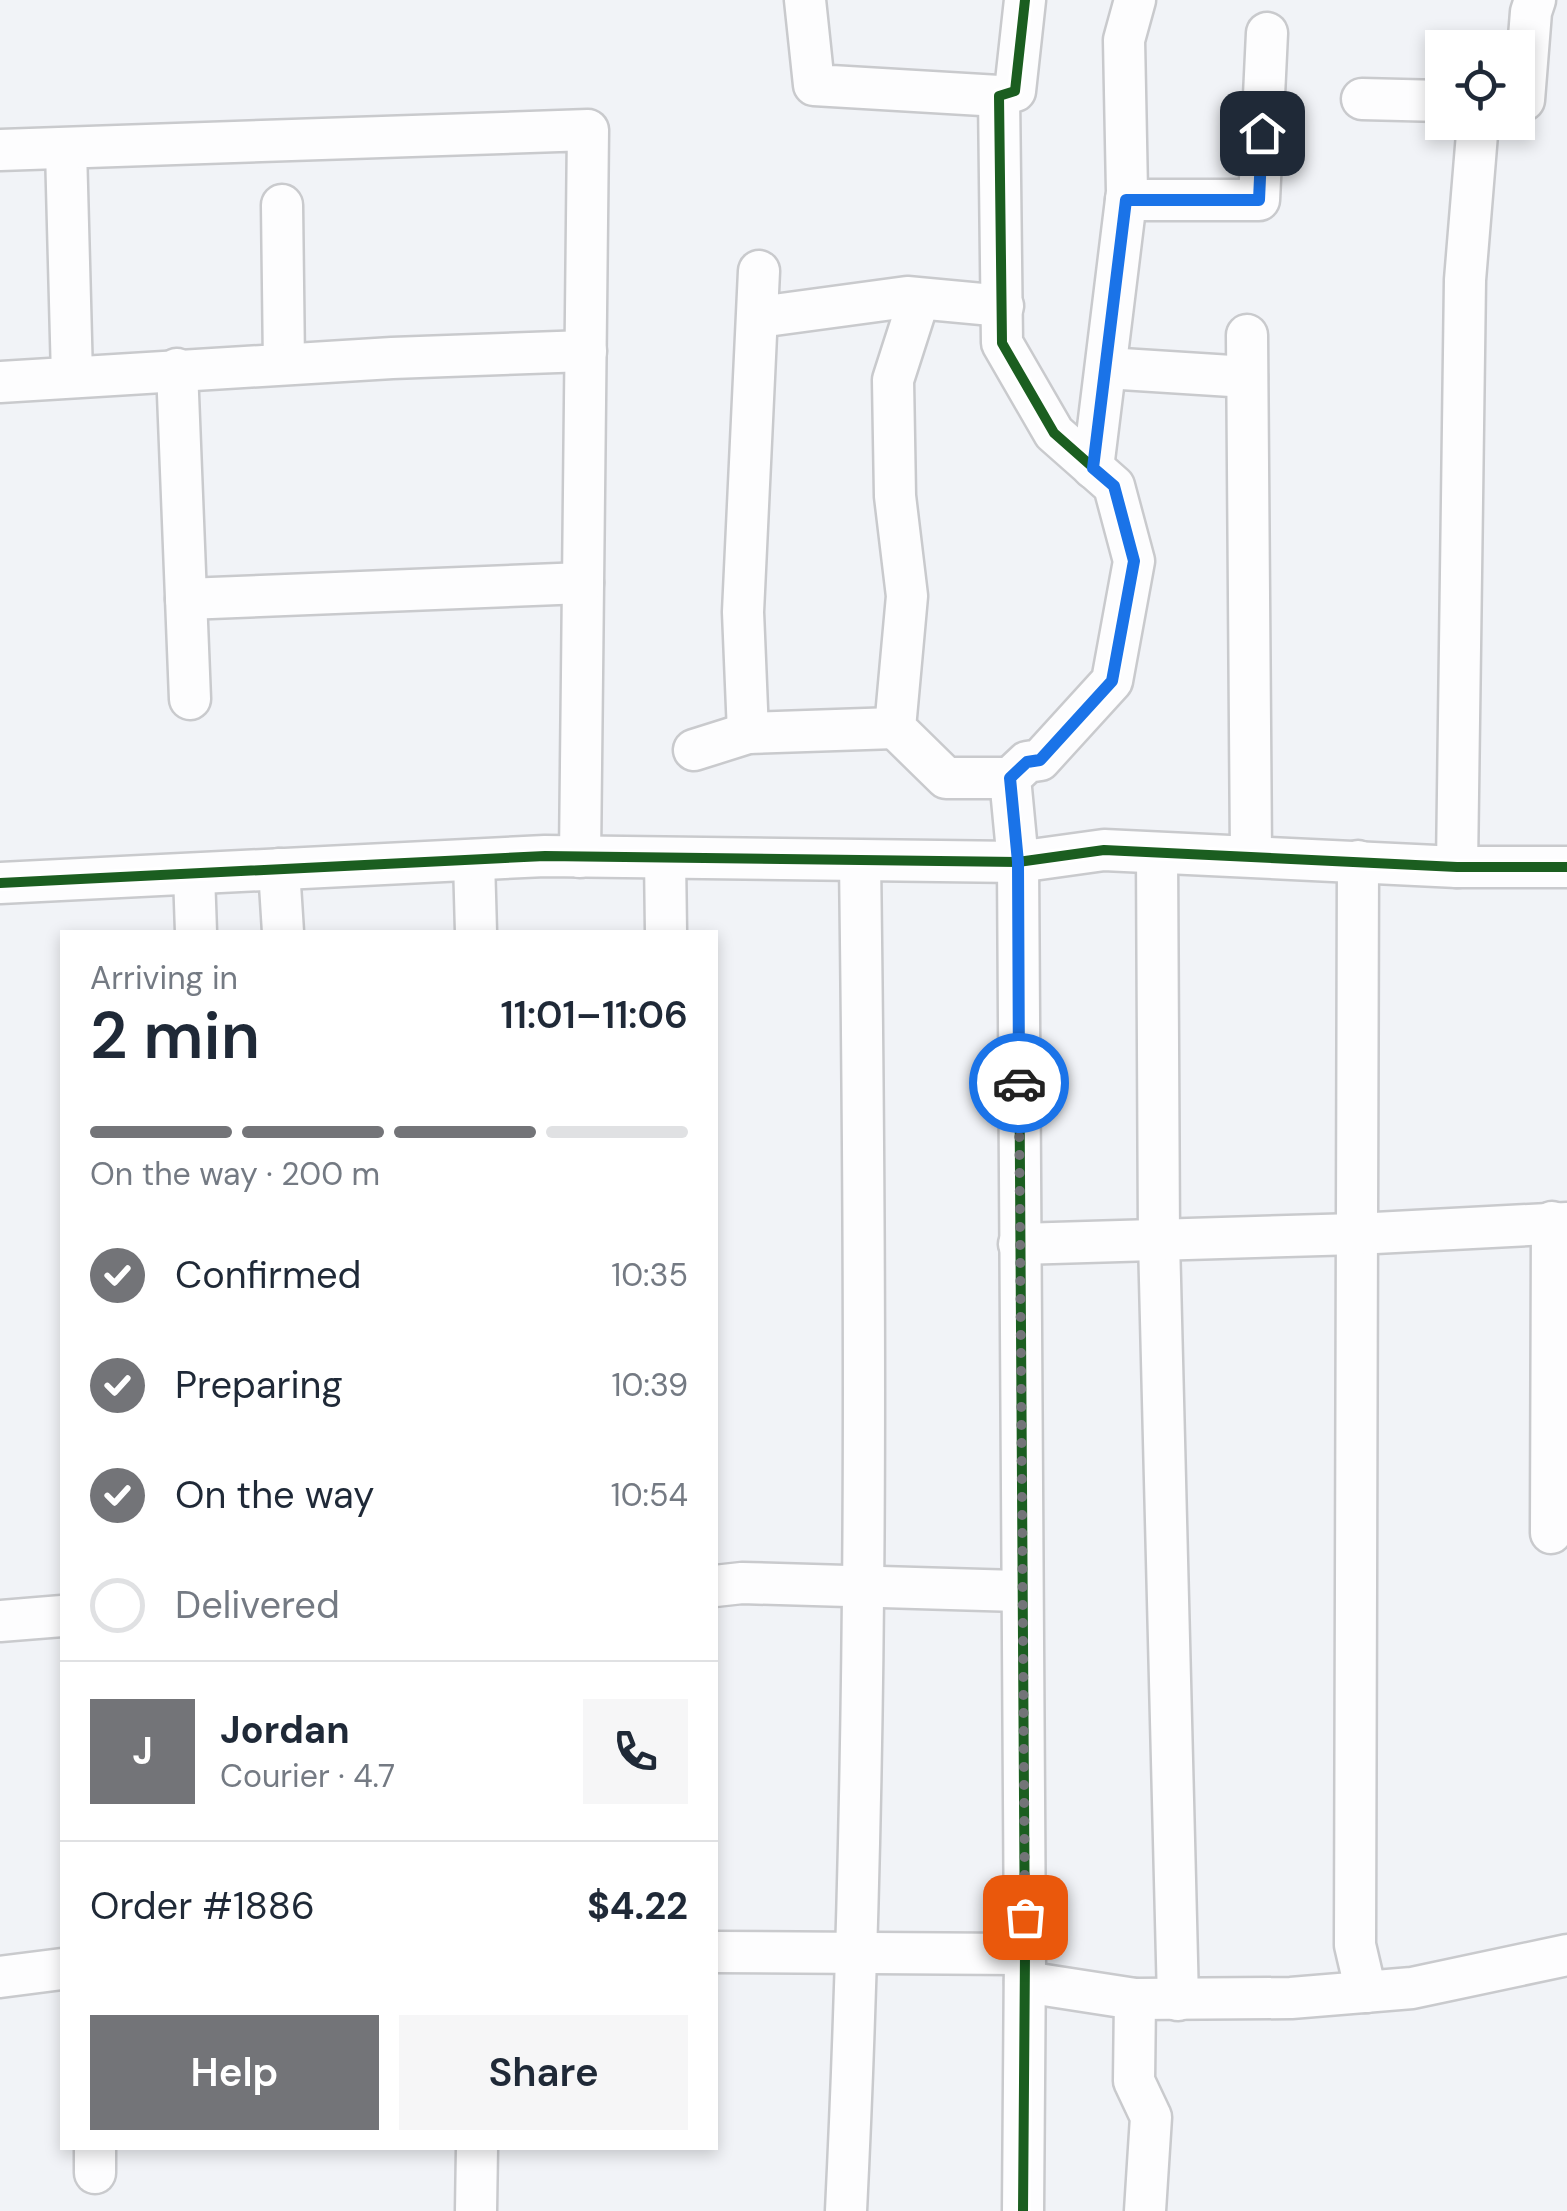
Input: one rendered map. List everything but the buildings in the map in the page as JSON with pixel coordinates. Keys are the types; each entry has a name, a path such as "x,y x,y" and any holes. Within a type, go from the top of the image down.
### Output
{"street":[{"path":"806,0 814,84 999,96 1014,91 1024,0"},
{"path":"1093,468 1126,200 1124,40 1134,0"},
{"path":"1530,30 1535,0"},
{"path":"1126,200 1259,200 1267,33"},
{"path":"694,750 748,733 895,728 946,778 1010,778 1027,762 1040,760 1112,681 1134,561 1114,486 1054,433 1002,343 999,96"},
{"path":"1362,99 1425,101"},
{"path":"0,150 588,130 580,857"},
{"path":"1457,866 1464,280 1476,140"},
{"path":"66,149 72,377"},
{"path":"282,205 284,364"},
{"path":"748,733 743,612 759,271"},
{"path":"759,317 919,298 1003,306"},
{"path":"895,728 907,596 896,496 894,380 919,298"},
{"path":"1247,334 1250,856"},
{"path":"0,382 586,351"},
{"path":"1106,368 1248,377"},
{"path":"176,370 190,698"},
{"path":"186,600 583,583"},
{"path":"1010,778 1018,862 1023,2211"},
{"path":"0,883 580,857 1018,862 1104,850 1457,866 1567,866"},
{"path":"1157,852 1159,1240 1178,2000"},
{"path":"666,858 666,930"},
{"path":"474,860 476,930"},
{"path":"846,2211 858,1953 864,1588 860,861"},
{"path":"1358,861 1355,1945 1366,1992"},
{"path":"279,869 283,930"},
{"path":"194,874 196,930"},
{"path":"1019,1244 1356,1234 1559,1222 1551,1534"},
{"path":"718,1586 742,1583 1022,1591"},
{"path":"0,1621 60,1616"},
{"path":"718,1952 858,1953 1025,1968 1135,1999 1178,2000 1291,1998 1412,1988 1567,1954"},
{"path":"0,1976 60,1969"},
{"path":"1135,1999 1134,2082 1150,2117 1146,2211"},
{"path":"476,2211 477,2150"}],"cycle path":[{"path":"1023,2211 1018,862 1010,778 1027,762 1040,760 1112,681 1134,561 1114,486 1054,433 1002,343 999,96 1015,91 1025,0"},
{"path":"0,883 545,856 1018,862 1104,850 1457,867 1567,867"}],"way so far":[{"path":"1019,1083 1025,1917"}],"route":[{"path":"1019,1083 1018,862 1010,778 1027,762 1040,760 1112,681 1134,561 1114,486 1093,468 1126,200 1259,200 1262,133"}]}
